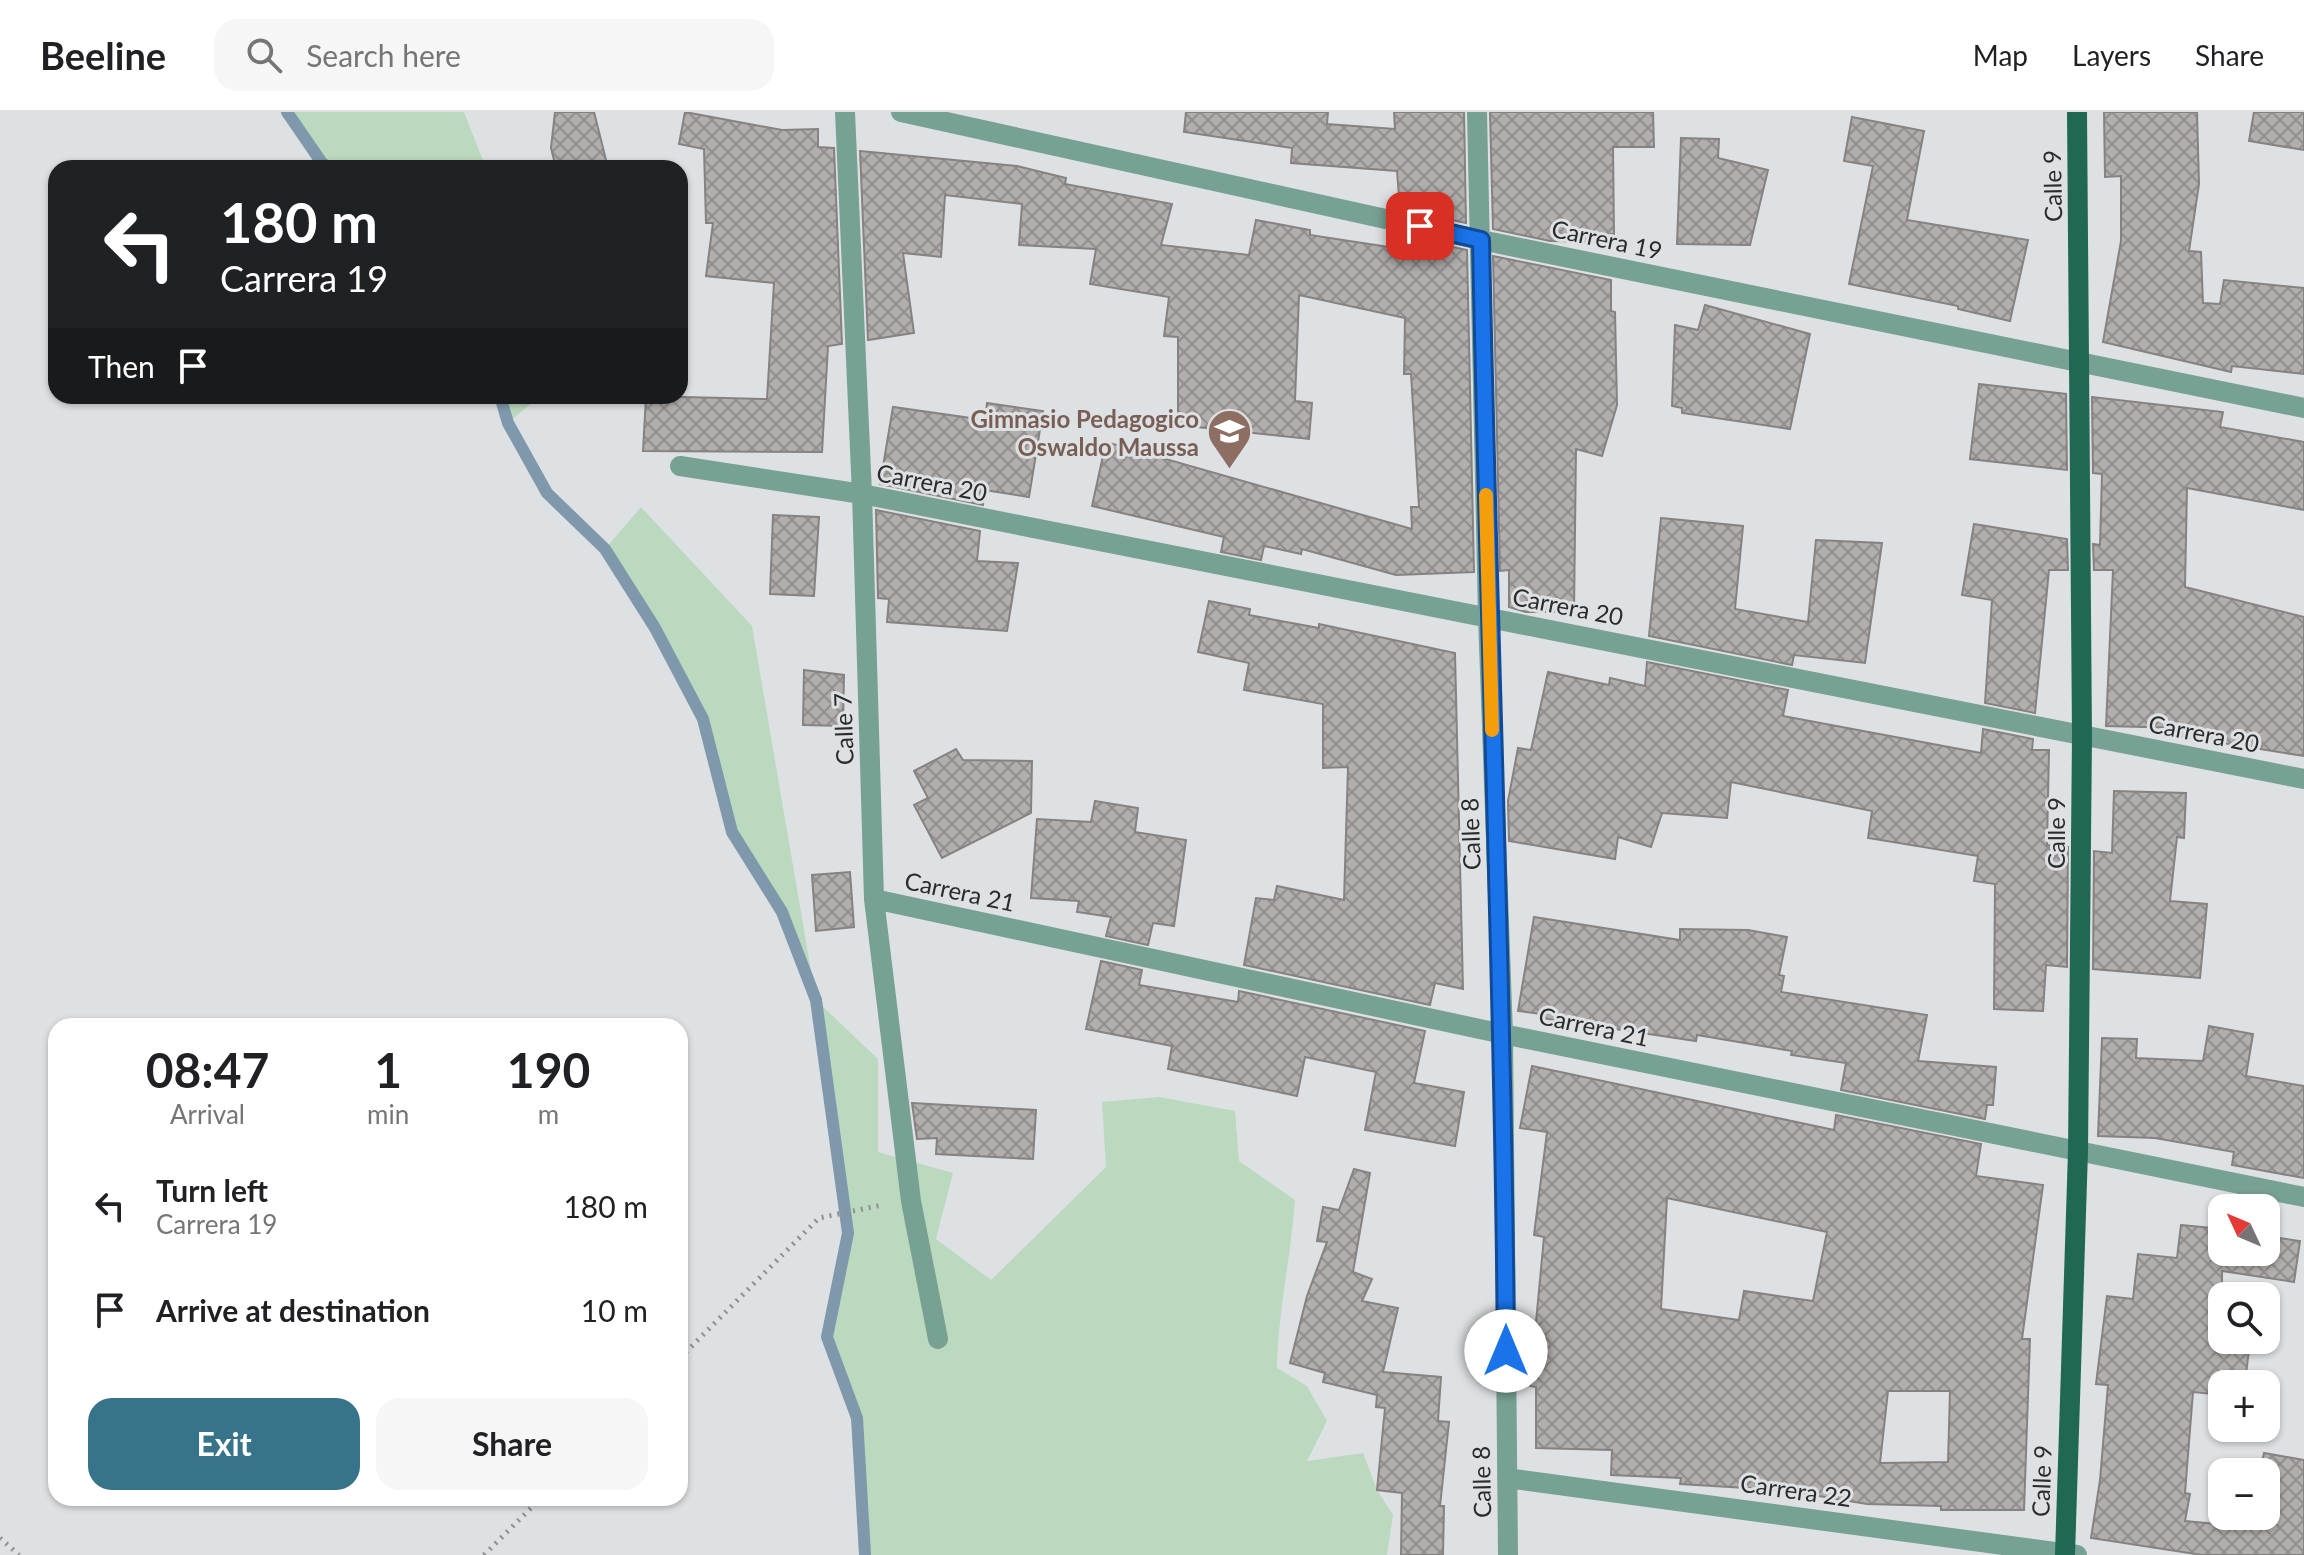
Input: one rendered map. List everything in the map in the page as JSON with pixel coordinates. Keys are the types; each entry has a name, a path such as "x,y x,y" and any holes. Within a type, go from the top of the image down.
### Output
{"main road":[{"name":"Calle 9","path":"2069,1554 2078,1151 2082,736 2077,112"}],"street":[{"name":"Calle 7","path":"845,112 862,494 874,899 911,1201 938,1339"},
{"name":"Carrera 19","path":"901,112 1481,240 2304,408"},
{"name":"Calle 8","path":"1477,112 1488,617 1503,1034 1508,1555"},
{"name":"Carrera 20","path":"680,466 862,494 2304,779"},
{"name":"Carrera 21","path":"874,899 1503,1034 2304,1197"},
{"name":"Carrera 22","path":"1507,1478 2069,1554"}],"path":[{"path":"688,1350 819,1218 874,1206"},
{"path":"484,1555 533,1506"},
{"path":"0,1538 19,1555"}],"green space":[{"path":"287,112 464,112 483,160 322,160"},
{"path":"502,404 531,404 508,423"},
{"path":"641,507 752,626 816,1000 782,912 732,832 703,719 655,628 605,549"},
{"path":"816,1000 878,1059 878,1152 953,1173 936,1239 991,1280 1106,1167 1102,1102 1159,1097 1235,1111 1239,1161 1295,1200 1277,1368 1307,1386 1327,1421 1307,1461 1363,1453 1377,1490 1393,1515 1387,1555 865,1555 857,1418 827,1337 848,1233"}],"building":[{"path":"555,112 594,112 606,160 554,160 551,148"},
{"path":"685,112 782,130 818,129 818,147 834,148 842,344 828,346 822,452 643,451 646,404 688,404 688,397 767,399 774,283 706,276 713,223 706,223 704,149 679,144"},
{"path":"1186,112 1328,112 1327,124 1395,129 1394,112 1464,112 1466,223 1400,209 1397,171 1291,163 1292,148 1184,132"},
{"path":"1490,112 1653,112 1654,147 1613,147 1614,234 1611,234 1611,242 1550,241 1493,229"},
{"path":"2104,112 2197,112 2199,184 2189,251 2201,252 2203,303 2220,304 2224,280 2304,288 2304,374 2232,366 2231,372 2103,342 2121,241 2121,176 2105,177"},
{"path":"2254,112 2304,112 2304,150 2249,141"},
{"path":"1852,117 1924,131 1907,220 2028,240 2010,321 1958,309 1958,306 1849,284 1873,166 1844,161"},
{"path":"1681,138 1719,139 1718,158 1768,170 1750,245 1677,244"},
{"path":"860,151 1017,166 1066,178 1065,184 1172,204 1161,245 1249,255 1256,220 1310,230 1310,235 1402,249 1401,236 1467,250 1474,572 1396,575 1302,549 1301,554 1264,546 1261,560 1221,552 1224,537 1092,506 1106,442 1412,529 1411,507 1419,507 1411,374 1404,374 1405,318 1299,295 1295,401 1312,403 1309,439 1178,425 1178,337 1164,336 1169,297 1090,284 1096,249 1019,245 1022,204 945,195 941,257 903,253 914,333 868,340"},
{"path":"1493,256 1611,280 1611,311 1615,312 1617,405 1602,456 1576,449 1574,612 1526,612 1509,607 1509,570 1500,571"},
{"path":"1705,305 1810,334 1790,429 1682,413 1682,408 1672,406 1675,325 1698,330"},
{"path":"1979,384 2066,394 2067,470 1970,459"},
{"path":"2092,397 2223,412 2220,427 2304,442 2304,510 2187,488 2185,587 2304,617 2304,756 2179,736 2181,728 2106,726 2113,570 2094,570 2093,544 2100,545 2102,474 2093,473"},
{"path":"987,403 1043,411 1029,497 984,490 983,505 880,484 893,407 985,420"},
{"path":"876,510 980,531 977,561 1018,563 1007,631 887,622 889,599 878,598"},
{"path":"773,515 819,517 814,596 770,594"},
{"path":"1661,518 1743,526 1735,609 1808,622 1816,540 1882,543 1865,663 1794,655 1792,665 1649,636"},
{"path":"1974,524 2067,539 2068,570 2049,570 2035,713 1985,703 1992,600 1962,595"},
{"path":"1209,601 1250,609 1249,615 1319,628 1319,624 1455,653 1463,989 1435,983 1430,1005 1244,965 1256,898 1274,900 1277,886 1344,900 1348,767 1323,768 1323,704 1244,690 1249,663 1198,652"},
{"path":"1647,662 1788,690 1783,716 1981,753 1983,729 2033,739 2032,750 2049,750 2047,845 2068,847 2067,967 2046,965 2043,1011 1994,1009 1995,884 1974,881 1978,856 1868,838 1872,811 1731,782 1727,818 1662,813 1651,847 1618,837 1615,859 1509,841 1508,801 1518,748 1531,750 1548,672 1609,685 1610,678 1645,686"},
{"path":"804,670 844,675 843,726 803,725"},
{"path":"956,749 963,760 1032,761 1031,813 942,858 914,805 928,798 914,771"},
{"path":"2114,791 2186,793 2184,838 2177,837 2170,901 2207,904 2200,978 2093,969 2094,851 2112,853"},
{"path":"1095,801 1138,808 1135,832 1186,840 1174,926 1153,923 1148,945 1106,936 1111,917 1077,912 1079,901 1031,898 1037,819 1091,822"},
{"path":"850,872 854,927 816,931 812,875"},
{"path":"1534,917 1680,940 1680,929 1748,930 1787,937 1779,975 1784,976 1781,992 1927,1015 1918,1061 1996,1067 1993,1105 1987,1105 1985,1119 1841,1090 1846,1063 1697,1035 1696,1041 1541,1018 1541,1014 1518,1011"},
{"path":"1101,961 1142,970 1139,985 1238,1002 1239,991 1425,1031 1414,1083 1464,1092 1455,1146 1365,1130 1376,1072 1305,1057 1297,1096 1168,1069 1172,1046 1086,1029"},
{"path":"2209,1026 2253,1034 2246,1076 2304,1086 2304,1178 2232,1165 2234,1152 2155,1138 2098,1136 2102,1038 2137,1039 2136,1058 2203,1061"},
{"path":"1532,1066 1834,1130 1836,1115 1981,1144 1976,1176 2043,1185 2022,1339 2030,1339 2024,1510 1941,1510 1941,1506 1867,1504 1782,1490 1680,1484 1681,1478 1611,1475 1612,1450 1536,1448 1536,1387 1530,1386 1544,1237 1534,1235 1547,1132 1520,1128","holes":["1667,1198 1827,1232 1813,1301 1744,1291 1739,1320 1661,1309","1888,1391 1950,1391 1948,1462 1880,1463"]},
{"path":"912,1103 1036,1110 1033,1159 936,1154 937,1138 917,1139"},
{"path":"1354,1169 1370,1173 1353,1272 1372,1279 1362,1301 1398,1308 1383,1372 1441,1377 1438,1421 1449,1422 1440,1506 1444,1506 1443,1555 1401,1555 1402,1493 1377,1490 1385,1408 1376,1407 1377,1395 1323,1382 1325,1373 1290,1363 1307,1296 1327,1242 1317,1241 1323,1207 1339,1210"},
{"path":"2181,1225 2208,1228 2208,1266 2280,1266 2280,1238 2300,1241 2294,1282 2222,1271 2222,1282 2208,1282 2208,1354 2248,1354 2247,1370 2208,1370 2208,1394 2193,1392 2185,1493 2190,1494 2185,1521 2208,1523 2208,1530 2280,1530 2280,1458 2263,1458 2264,1453 2304,1460 2304,1555 2202,1555 2091,1538 2100,1480 2108,1385 2096,1384 2107,1296 2133,1299 2138,1254 2177,1258"}],"waterway":[{"path":"287,112 320,160"},
{"path":"502,404 508,423 547,493 605,549 655,628 703,719 732,832 782,912 816,1000 848,1233 827,1337 857,1418 865,1555"}],"slow traffic":[{"path":"1486,495 1492,730"}],"place":[{"name":"Gimnasio Pedagogico Oswaldo Maussa","path":"1230,471"}],"route":[{"path":"1420,226 1481,240 1488,617 1503,1034 1506,1351"}]}
